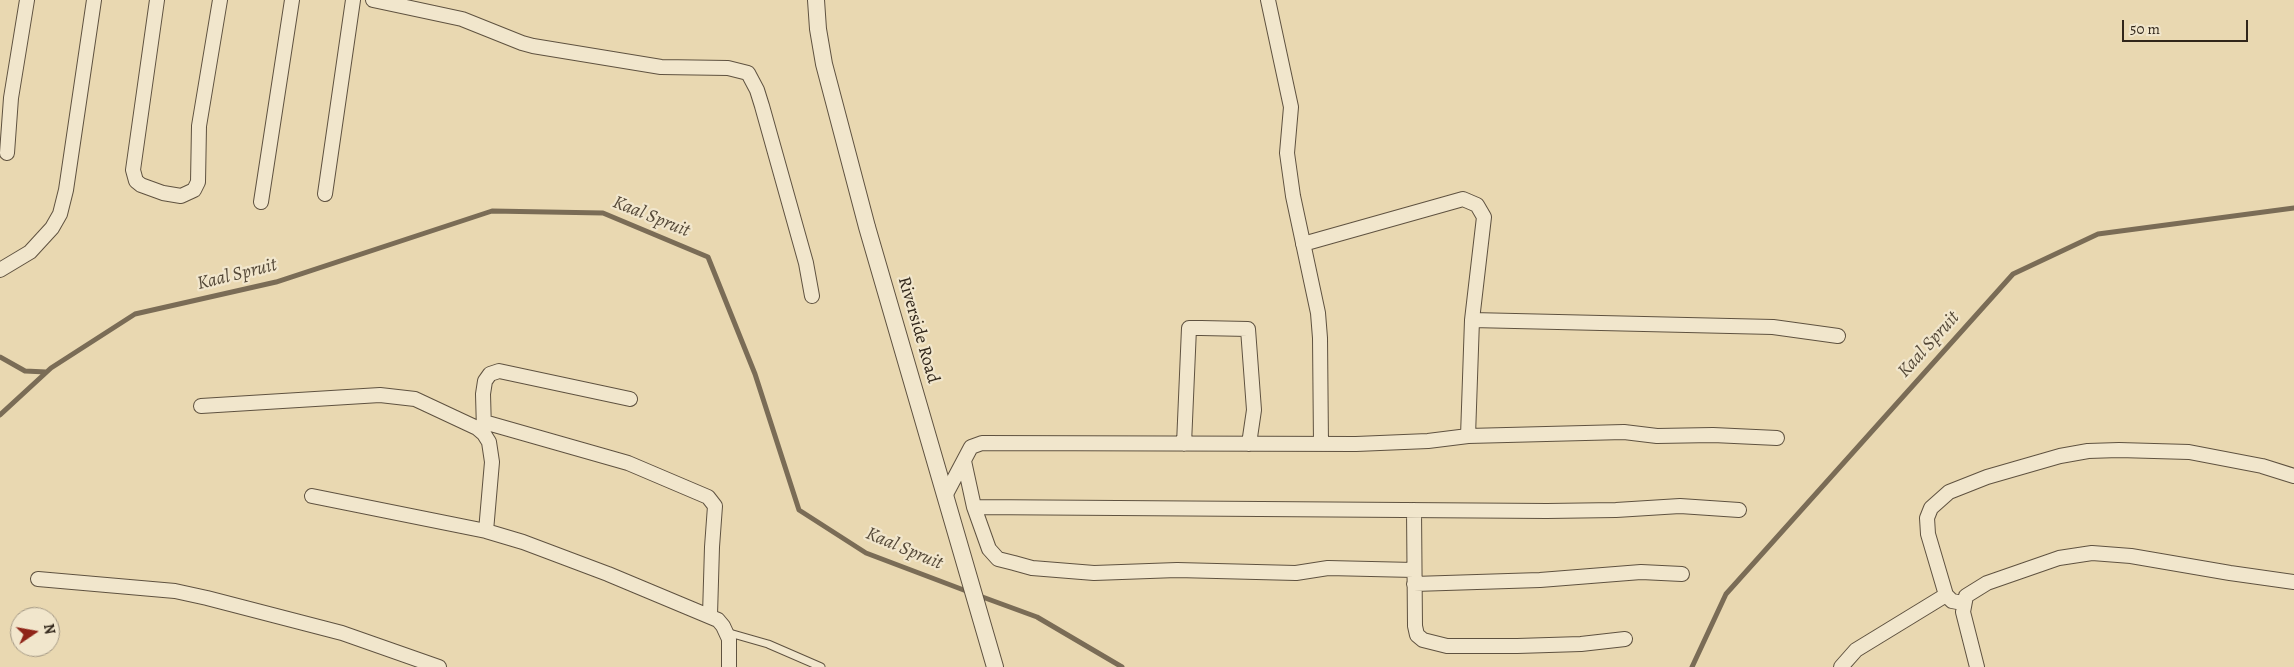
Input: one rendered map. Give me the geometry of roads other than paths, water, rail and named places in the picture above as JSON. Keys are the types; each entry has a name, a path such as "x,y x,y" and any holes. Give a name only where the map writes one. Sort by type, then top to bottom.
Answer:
{"street":[{"path":"7,153 12,90 27,0"},
{"path":"0,270 30,252 52,228 60,214 66,190 94,0"},
{"path":"157,0 133,170 136,181 141,185 172,196 181,196 194,190 198,182 199,126 220,0"},
{"path":"261,202 292,0"},
{"path":"325,194 353,0"},
{"path":"373,0 462,19 533,46 661,67 728,68 748,73 757,90 765,115 806,263 812,296"},
{"name":"Riverside Road","path":"816,0 821,46 829,84 867,227 995,667"},
{"path":"1268,0 1292,108 1287,153 1293,196 1318,313 1321,444"},
{"path":"1304,244 1463,199 1477,205 1484,217 1472,320 1468,436"},
{"path":"1472,320 1773,327 1838,336"},
{"path":"1184,444 1189,328 1195,328 1248,329 1254,410 1249,444"},
{"path":"486,532 492,462 489,442 484,428 483,394 485,381 490,374 499,371 630,399"},
{"path":"201,406 380,395 399,396 415,399 484,428 628,463 708,498 716,506 712,547 710,616"},
{"path":"945,496 970,447 982,443 1321,444 1428,441 1468,436 1624,432 1657,436 1705,434 1777,438"},
{"path":"1963,604 1952,601 1946,595 1928,534 1927,518 1931,508 1949,492 1987,477 2060,456 2088,451 2119,450 2189,452 2262,466 2294,476"},
{"path":"964,460 974,507 989,549 998,559 1032,568 1094,573 1177,570 1296,573 1328,568 1414,570"},
{"path":"312,496 486,532 562,555 718,620 726,632 730,649 729,667"},
{"path":"974,507 1616,510 1680,506 1739,510"},
{"path":"1414,510 1414,626 1417,635 1432,643 1447,646 1581,644 1625,639"},
{"path":"1976,667 1964,624 1963,604 1966,596 1987,583 2058,558 2092,553 2130,556 2230,574 2294,582"},
{"path":"1414,584 1540,580 1641,572 1682,574"},
{"path":"38,579 175,591 207,598 342,633 439,667"},
{"path":"1841,667 1856,650 1946,595"}],"lane":[{"path":"726,632 768,644 821,667"}],"waterway":[{"name":"Kaal Spruit","path":"1692,667 1726,594 2013,274 2098,234 2294,208"},
{"name":"Kaal Spruit","path":"0,415 51,368 135,314 276,282 492,211 603,213 708,257 755,374 799,510 866,553 969,592"},
{"path":"0,357 25,371 46,372"},
{"name":"Kaal Spruit","path":"977,595 1037,617 1122,667"}]}
